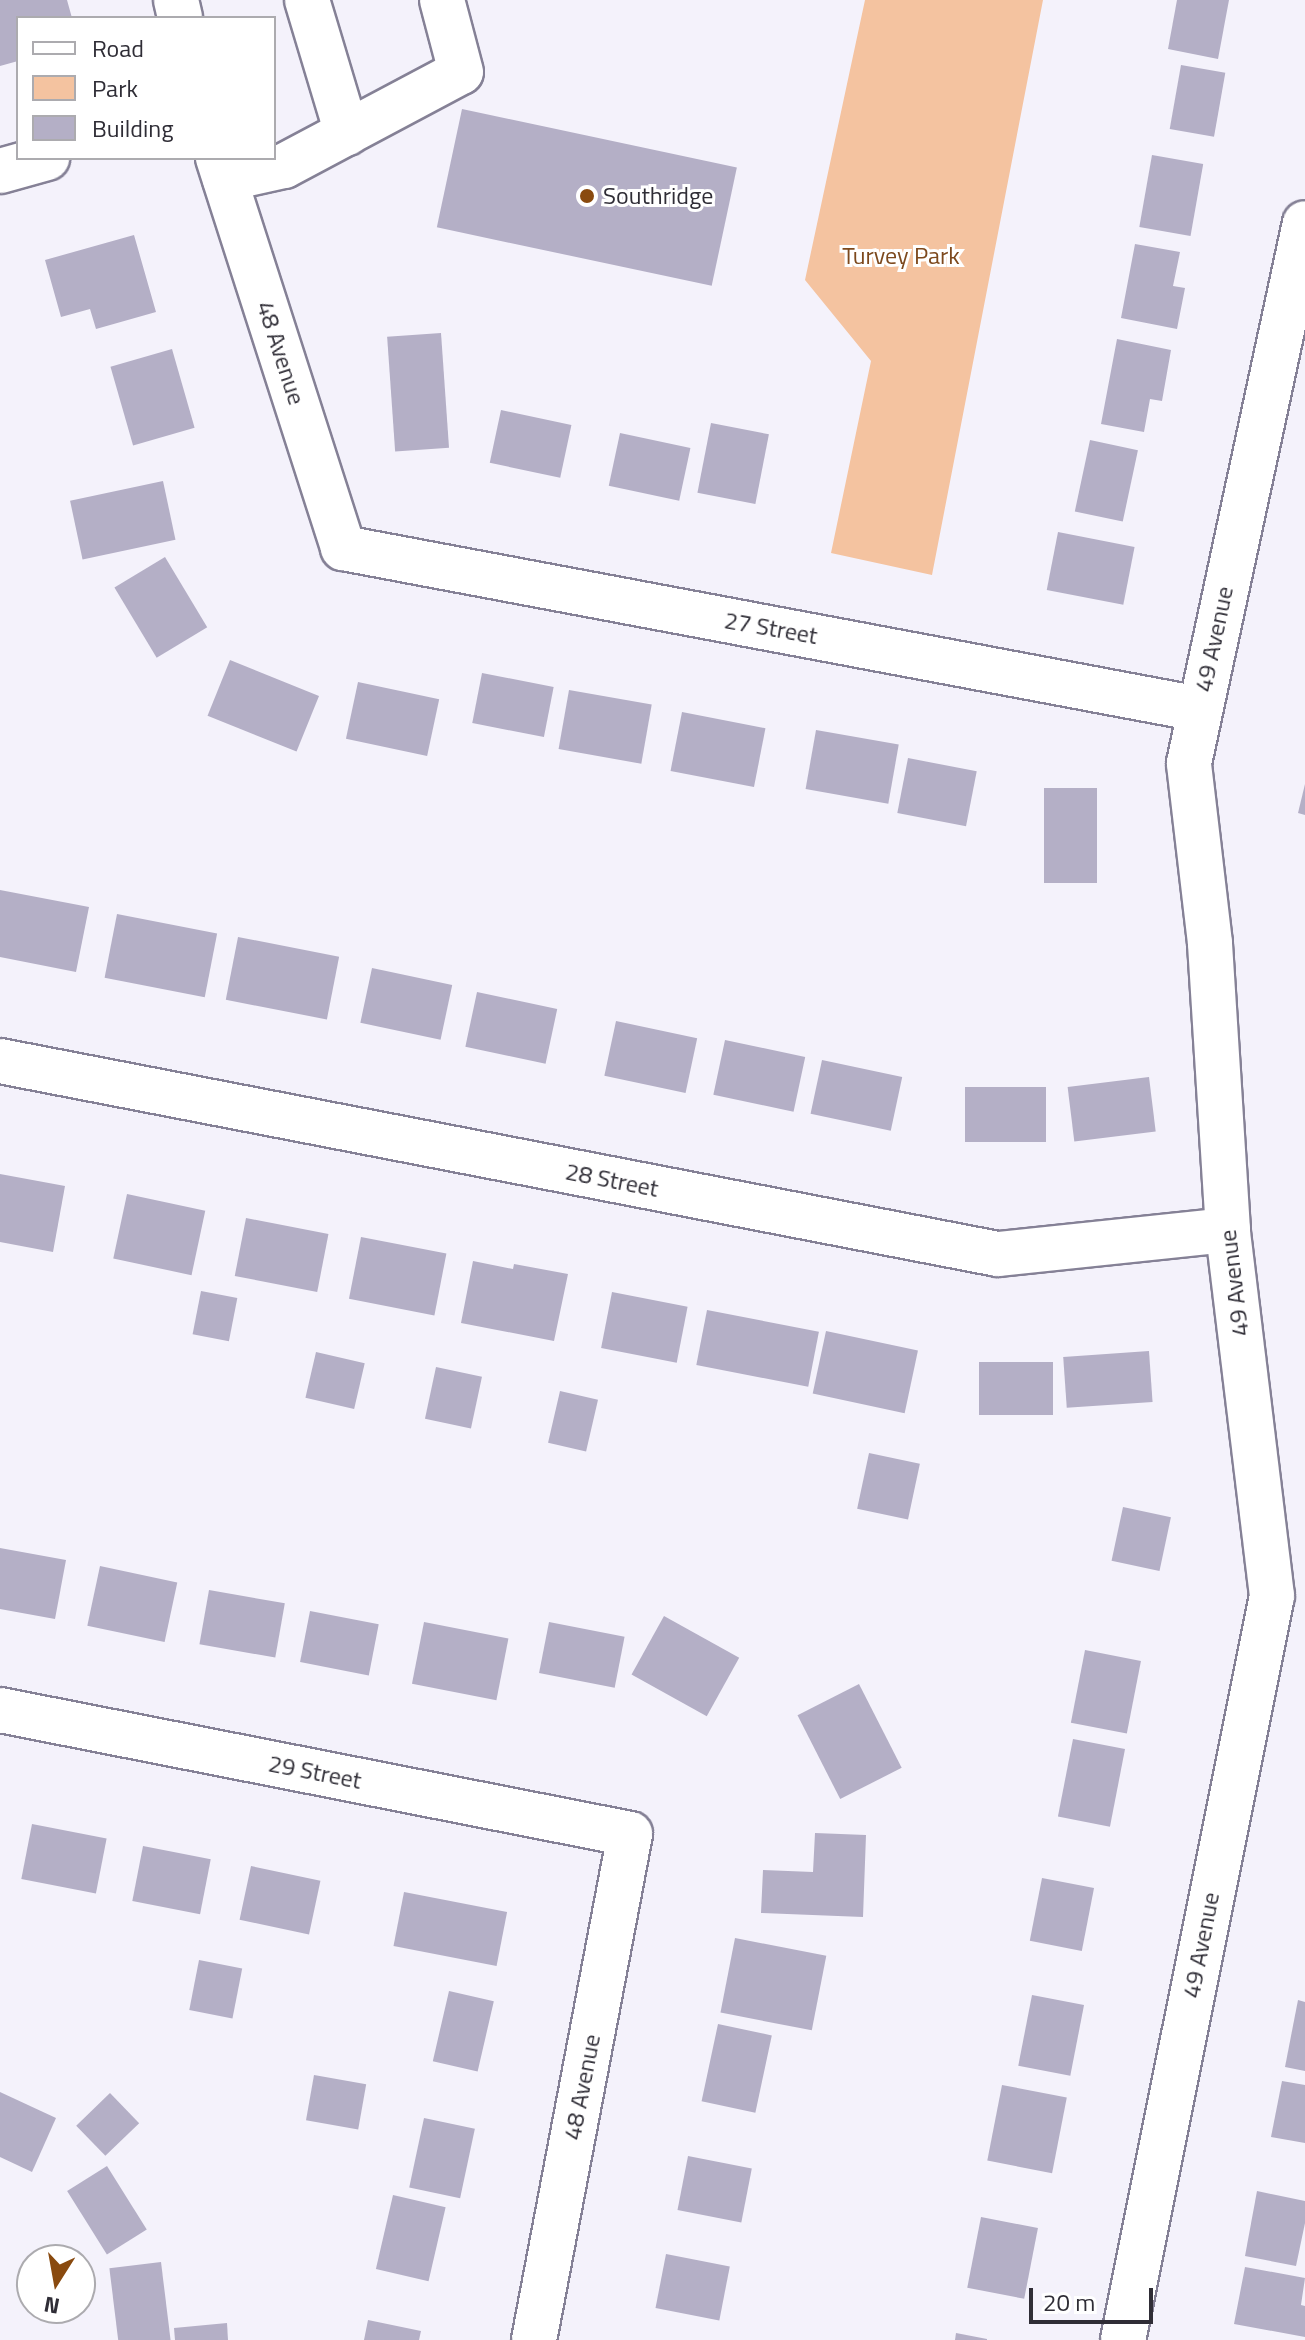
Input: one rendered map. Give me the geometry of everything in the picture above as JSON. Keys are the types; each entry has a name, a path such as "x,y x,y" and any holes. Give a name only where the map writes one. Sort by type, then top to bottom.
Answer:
{"street":[{"path":"307,0 347,133"},
{"path":"222,168 284,166 461,72 442,0"},
{"path":"0,171 40,160"},
{"name":"48 Avenue","path":"222,168 343,548"},
{"name":"49 Avenue","path":"1123,2340 1288,1599 1228,1230 1210,943 1189,763 1300,276 1305,223"},
{"name":"27 Street","path":"343,548 1199,709"},
{"name":"28 Street","path":"0,1061 998,1254 1228,1230"},
{"name":"29 Street","path":"0,1710 630,1834"},
{"name":"48 Avenue","path":"534,2340 630,1834"}],"green space":[{"name":"Turvey Park","path":"865,0 1043,0 932,575 831,553 871,361 805,280"}],"building":[{"path":"0,0 67,0 71,16 16,16 16,62 0,66"},
{"path":"1177,0 1229,0 1218,59 1168,49"},
{"path":"1181,65 1225,73 1214,137 1170,129"},
{"name":"Southridge","path":"462,109 737,167 712,286 437,227"},
{"path":"1152,155 1203,164 1191,236 1139,227"},
{"path":"134,235 156,312 96,329 90,309 61,317 45,260"},
{"path":"1135,244 1180,252 1173,286 1185,288 1177,329 1121,318"},
{"path":"441,333 449,448 395,451 387,337"},
{"path":"1117,339 1171,350 1162,401 1150,399 1144,432 1101,424"},
{"path":"172,349 195,428 133,445 110,367"},
{"path":"501,410 571,425 560,478 490,463"},
{"path":"711,423 769,434 755,504 697,493"},
{"path":"620,433 690,448 679,501 609,486"},
{"path":"1090,440 1138,450 1123,522 1075,511"},
{"path":"163,481 175,540 83,559 70,501"},
{"path":"1058,532 1135,547 1123,605 1047,590"},
{"path":"165,557 207,627 157,658 114,587"},
{"path":"230,660 319,696 297,752 208,716"},
{"path":"482,673 554,687 544,737 472,723"},
{"path":"358,682 439,699 427,756 346,739"},
{"path":"569,690 652,705 641,764 559,749"},
{"path":"682,712 765,728 754,787 671,771"},
{"path":"816,730 899,745 888,804 806,789"},
{"path":"908,758 977,771 966,826 897,813"},
{"path":"1305,784 1305,815 1298,813"},
{"path":"1044,788 1097,788 1097,883 1044,883"},
{"path":"0,890 89,907 76,972 0,957"},
{"path":"117,914 217,933 205,997 105,978"},
{"path":"238,937 339,957 327,1019 226,1000"},
{"path":"372,968 452,985 441,1040 360,1023"},
{"path":"477,992 557,1009 546,1064 465,1047"},
{"path":"616,1021 697,1038 686,1093 604,1076"},
{"path":"725,1040 805,1057 794,1112 713,1095"},
{"path":"822,1060 902,1077 891,1131 811,1114"},
{"path":"1149,1077 1156,1132 1074,1142 1068,1087"},
{"path":"965,1087 1046,1087 1046,1142 965,1142"},
{"path":"0,1174 65,1186 53,1252 0,1242"},
{"path":"127,1194 205,1211 192,1275 113,1259"},
{"path":"246,1218 328,1234 317,1292 235,1276"},
{"path":"361,1237 446,1254 434,1315 349,1299"},
{"path":"473,1261 513,1269 514,1264 568,1274 554,1341 461,1323"},
{"path":"201,1291 237,1298 229,1341 193,1334"},
{"path":"612,1292 688,1307 677,1363 601,1348"},
{"path":"707,1310 819,1332 808,1387 696,1365"},
{"path":"826,1331 918,1351 905,1413 813,1394"},
{"path":"1149,1351 1153,1402 1067,1408 1063,1357"},
{"path":"316,1352 365,1363 354,1409 305,1398"},
{"path":"979,1362 1053,1362 1053,1415 979,1415"},
{"path":"436,1367 482,1377 471,1429 425,1419"},
{"path":"560,1391 598,1400 586,1451 548,1443"},
{"path":"869,1453 920,1464 908,1520 857,1509"},
{"path":"1123,1507 1171,1517 1159,1571 1112,1561"},
{"path":"0,1548 66,1560 55,1619 0,1609"},
{"path":"100,1566 177,1582 165,1642 87,1626"},
{"path":"209,1590 285,1603 275,1658 199,1644"},
{"path":"310,1611 379,1624 369,1675 300,1662"},
{"path":"664,1616 739,1658 707,1716 632,1675"},
{"path":"424,1622 508,1638 496,1700 412,1684"},
{"path":"549,1622 625,1637 615,1688 539,1673"},
{"path":"1085,1650 1141,1661 1127,1734 1071,1723"},
{"path":"859,1684 902,1768 840,1799 798,1715"},
{"path":"1073,1739 1125,1749 1110,1827 1058,1817"},
{"path":"32,1824 107,1839 96,1893 21,1879"},
{"path":"815,1833 866,1835 863,1917 761,1913 763,1870 813,1872"},
{"path":"143,1846 211,1859 200,1914 132,1901"},
{"path":"251,1866 320,1881 309,1935 240,1920"},
{"path":"1042,1878 1094,1888 1082,1951 1030,1941"},
{"path":"404,1892 507,1912 497,1966 394,1946"},
{"path":"735,1938 826,1956 812,2030 720,2013"},
{"path":"199,1960 242,1968 232,2018 189,2010"},
{"path":"449,1991 494,2001 478,2072 433,2061"},
{"path":"1032,1995 1084,2005 1070,2076 1018,2066"},
{"path":"1298,2000 1305,2002 1305,2071 1285,2067"},
{"path":"718,2024 772,2035 755,2113 702,2101"},
{"path":"314,2075 366,2084 358,2130 306,2120"},
{"path":"1282,2081 1305,2085 1305,2143 1271,2137"},
{"path":"1002,2085 1067,2098 1052,2173 987,2161"},
{"path":"0,2092 56,2118 32,2172 0,2157"},
{"path":"110,2093 139,2123 105,2156 76,2126"},
{"path":"424,2118 475,2129 460,2198 409,2187"},
{"path":"688,2156 752,2168 741,2222 678,2210"},
{"path":"107,2166 147,2230 107,2255 67,2191"},
{"path":"1257,2191 1305,2201 1305,2223 1296,2266 1245,2256"},
{"path":"393,2195 446,2207 429,2281 376,2269"},
{"path":"981,2217 1038,2228 1024,2299 967,2288"},
{"path":"666,2254 730,2266 719,2320 656,2308"},
{"path":"161,2262 171,2340 118,2340 109,2268"},
{"path":"1245,2267 1305,2278 1301,2305 1305,2306 1305,2337 1234,2324"},
{"path":"368,2320 421,2331 419,2340 364,2340"},
{"path":"227,2323 228,2340 175,2340 174,2328"},
{"path":"956,2333 987,2339 987,2340 955,2340"}],"place":[{"name":"Southridge","path":"587,196"}]}
